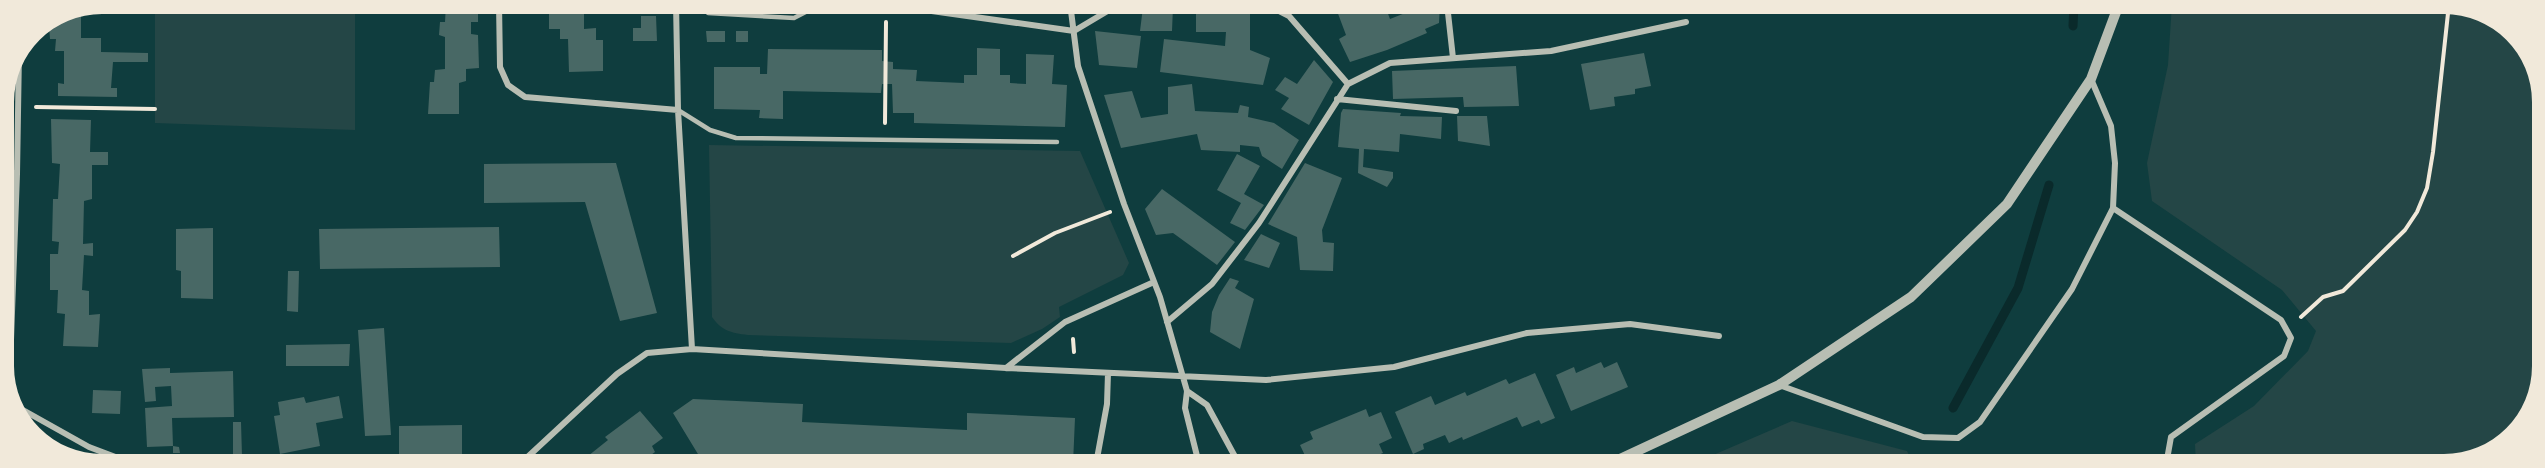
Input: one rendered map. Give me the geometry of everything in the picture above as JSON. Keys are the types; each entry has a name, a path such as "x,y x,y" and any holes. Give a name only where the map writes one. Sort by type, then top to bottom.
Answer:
{"street":[{"path":"499,14 500,68 508,85 525,96 678,110"},
{"path":"676,14 678,110 692,349"},
{"path":"949,14 1074,32 1103,14"},
{"path":"1072,14 1078,66 1124,204 1154,282 1187,391 1185,408 1196,454"},
{"path":"1284,14 1348,84"},
{"path":"1449,14 1453,58"},
{"path":"1631,454 1779,385 1911,297 2007,204 2091,79 2115,14"},
{"path":"1167,322 1212,284 1259,223 1348,84 1390,63 1551,51 1686,22"},
{"path":"14,257 18,74"},
{"path":"1779,385 1923,437 1958,438 1980,422 2072,289 2113,208 2115,164 2111,126 2091,79"},
{"path":"1337,99 1456,111"},
{"path":"2113,208 2281,320 2291,338 2284,356 2170,437 2168,454"},
{"path":"1006,368 1065,322 1154,282"},
{"path":"531,454 617,374 647,353 692,349 1006,368 1266,380 1394,368 1527,333 1630,324 1719,336"},
{"path":"1098,454 1107,404 1108,373"},
{"path":"1187,391 1207,405 1234,454"},
{"path":"26,412 89,447 108,454"}],"lane":[{"path":"725,14 794,18 802,14"},
{"path":"678,110 710,130 736,138 1057,142"}],"path":[{"path":"885,140 886,14"},
{"path":"2287,331 2323,297 2343,291 2405,230 2417,212 2427,188 2433,152 2448,14"},
{"path":"18,107 155,109"},
{"path":"1013,256 1055,233 1124,204"},
{"path":"1073,339 1074,352"}],"shaded area":[{"path":"155,14 355,14 355,130 155,123"},
{"path":"2171,14 2455,14 2487,25 2513,48 2525,68 2532,102 2532,366 2531,378 2522,405 2513,420 2501,433 2477,448 2461,453 2195,454 2195,444 2254,406 2308,351 2316,331 2282,290 2152,201 2147,163 2168,65"},
{"path":"709,145 1080,151 1129,263 1123,275 1059,307 1060,317 1042,329 1011,343 748,335 732,332 719,325 712,317"},
{"path":"1792,421 1907,451 1908,454 1716,454"}],"building":[{"path":"445,14 478,14 478,22 471,22 471,34 478,35 479,68 466,69 466,81 459,83 459,114 428,114 430,82 434,82 435,70 445,69 445,37 439,35 440,22 445,22"},
{"path":"549,14 584,14 584,29 596,28 596,40 603,40 603,71 569,72 568,39 560,39 560,29 549,29"},
{"path":"1142,14 1173,14 1172,31 1140,31"},
{"path":"1196,14 1250,14 1250,50 1270,58 1263,85 1160,72 1164,39 1225,46 1226,32 1196,32"},
{"path":"1338,14 1388,14 1390,19 1403,14 1439,14 1439,23 1425,29 1427,33 1387,50 1350,62 1339,39 1346,35"},
{"path":"81,16 81,38 101,38 101,52 148,53 148,62 113,62 111,88 117,88 117,97 58,96 58,83 64,84 64,51 55,51 56,39 50,39 49,31 53,28"},
{"path":"641,16 656,16 657,41 633,41 633,28 641,28"},
{"path":"706,31 725,31 725,42 707,42"},
{"path":"736,31 748,31 748,42 736,42"},
{"path":"1095,31 1141,36 1137,68 1099,65"},
{"path":"977,48 1000,49 1000,75 1010,75 1010,83 1026,84 1026,54 1054,55 1052,84 1067,85 1065,127 914,123 914,113 893,113 892,84 882,84 881,93 783,91 783,119 759,118 760,110 714,109 714,67 760,67 760,74 767,74 768,49 882,50 882,61 893,62 893,69 917,70 916,81 964,83 964,75 977,75"},
{"path":"1644,53 1651,86 1635,89 1635,94 1614,97 1615,106 1590,110 1581,64"},
{"path":"1314,60 1333,82 1309,125 1281,109 1289,98 1275,90 1285,77 1297,84"},
{"path":"1516,66 1519,106 1464,107 1463,97 1393,99 1392,71"},
{"path":"1192,84 1195,111 1238,113 1240,105 1249,107 1248,117 1274,123 1299,140 1282,169 1262,156 1259,147 1240,145 1240,152 1201,150 1197,134 1121,148 1104,95 1132,91 1141,118 1168,114 1168,87"},
{"path":"1343,109 1401,113 1400,116 1442,117 1441,139 1400,134 1399,152 1364,149 1363,167 1393,172 1393,178 1387,187 1358,173 1359,149 1338,147"},
{"path":"1457,116 1487,116 1490,146 1458,141"},
{"path":"51,119 91,120 90,152 108,152 108,165 92,165 92,199 84,201 83,244 93,243 93,256 84,255 82,290 89,291 89,315 100,314 98,347 63,346 65,314 57,313 58,290 50,290 50,254 58,254 59,242 52,241 53,199 58,199 60,164 52,163"},
{"path":"1237,154 1260,166 1244,194 1264,205 1245,230 1230,223 1241,203 1217,190"},
{"path":"616,163 657,313 620,321 585,202 484,203 484,164"},
{"path":"1305,163 1342,178 1322,230 1323,242 1334,243 1333,271 1300,270 1297,237 1268,224"},
{"path":"1162,189 1235,242 1217,265 1173,233 1156,235 1145,209"},
{"path":"499,227 500,267 320,269 319,229"},
{"path":"213,228 213,299 181,298 181,271 176,270 176,229"},
{"path":"1261,234 1280,243 1269,268 1244,260"},
{"path":"288,271 299,271 298,312 287,311"},
{"path":"1230,278 1239,281 1235,288 1254,299 1240,349 1210,332 1212,312"},
{"path":"384,328 391,435 365,436 358,330"},
{"path":"350,344 349,366 286,366 286,345"},
{"path":"1601,362 1604,368 1617,362 1628,387 1571,411 1556,375 1574,367 1576,373"},
{"path":"170,368 170,373 233,371 234,417 172,418 173,446 147,447 145,408 172,406 171,386 155,387 156,401 145,402 142,369"},
{"path":"1535,373 1555,418 1541,424 1539,420 1522,427 1517,417 1463,440 1462,437 1449,443 1445,435 1423,444 1424,449 1413,454 1395,412 1431,396 1435,405 1465,392 1467,396 1506,379 1509,384"},
{"path":"93,390 121,391 120,414 92,413"},
{"path":"339,396 343,418 316,423 320,446 280,454 274,416 280,415 278,402 304,397 306,403"},
{"path":"693,399 803,404 802,422 967,430 967,413 1075,418 1073,454 698,454 673,413"},
{"path":"1366,409 1369,417 1381,412 1392,438 1379,444 1383,453 1381,454 1304,454 1300,445 1313,439 1310,432"},
{"path":"640,411 663,438 652,446 655,452 652,454 590,454 608,440 605,437"},
{"path":"233,422 241,422 242,454 233,454"},
{"path":"462,425 462,454 399,454 399,426"},
{"path":"173,446 179,447 180,453 173,453"}],"waterway":[{"path":"2073,26 2074,14"},
{"path":"1953,408 2018,288 2049,185"}]}
